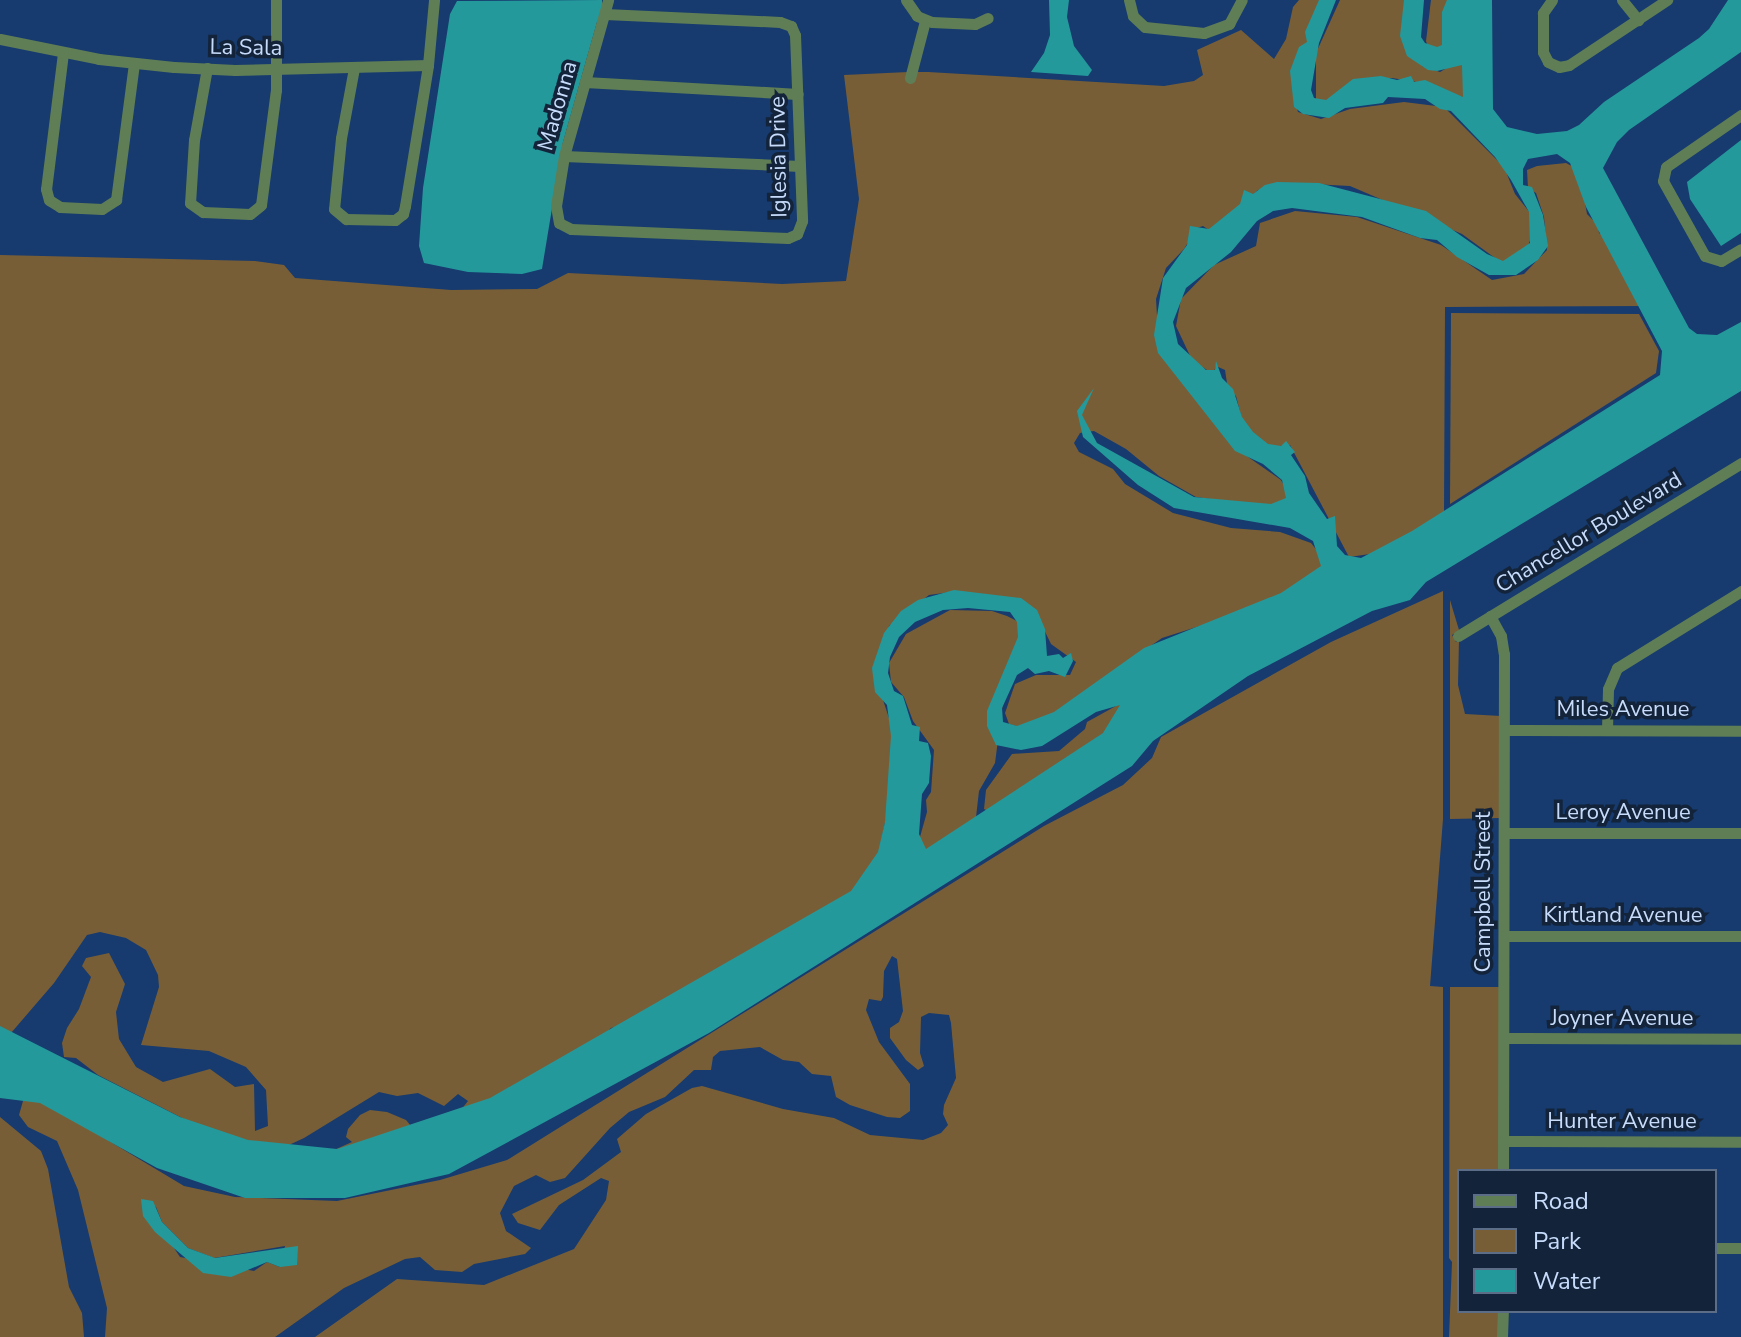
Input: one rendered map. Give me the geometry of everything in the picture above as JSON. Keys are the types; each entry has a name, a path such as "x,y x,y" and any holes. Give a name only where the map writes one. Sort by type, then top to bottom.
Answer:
{"street":[{"path":"207,68 194,140 190,203 203,212 247,215 261,205 277,69 276,0"},
{"path":"354,68 341,138 334,209 346,219 390,221 400,217 405,209 428,65 434,0"},
{"name":"Madonna","path":"559,223 556,206 564,156 608,0"},
{"path":"906,0 913,13 925,21 970,25 988,18"},
{"path":"1129,0 1133,16 1145,27 1204,33 1229,24 1242,0"},
{"path":"1552,0 1543,13 1543,48 1546,60 1554,66 1569,65 1667,0"},
{"path":"1622,0 1638,20"},
{"name":"Iglesia Drive","path":"559,223 571,229 790,238 798,233 802,223 795,35 788,24 605,14"},
{"path":"910,78 925,21"},
{"name":"La Sala","path":"0,39 134,64 277,69 428,65"},
{"path":"63,53 46,189 50,202 60,207 102,209 116,200 134,64"},
{"path":"585,82 798,94"},
{"path":"1741,115 1666,167 1663,181 1702,253 1714,261 1724,260 1741,249"},
{"path":"564,156 800,166"},
{"name":"Chancellor Boulevard","path":"1458,636 1741,463"},
{"path":"1607,730 1608,689 1617,668 1741,591"},
{"name":"Campbell Street","path":"1490,616 1503,645 1505,730 1503,1169"},
{"name":"Miles Avenue","path":"1505,730 1741,731"},
{"name":"Leroy Avenue","path":"1504,833 1741,833"},
{"name":"Kirtland Avenue","path":"1504,936 1741,936"},
{"name":"Joyner Avenue","path":"1504,1038 1741,1039"},
{"name":"Hunter Avenue","path":"1503,1141 1741,1142"},
{"path":"1717,1248 1741,1248"},
{"path":"1502,1337 1503,1313"}],"green space":[{"path":"1299,0 1321,0 1295,102 1298,112 1321,119 1350,109 1404,102 1444,107 1504,167 1515,194 1531,214 1533,232 1527,249 1502,263 1462,234 1350,186 1293,183 1258,190 1212,232 1203,226 1197,228 1184,249 1166,268 1156,299 1158,333 1164,354 1180,380 1231,445 1281,480 1292,500 1283,509 1196,497 1159,476 1126,449 1094,431 1080,433 1074,443 1079,452 1113,469 1125,484 1173,513 1231,528 1280,532 1311,543 1323,558 1325,571 1250,610 1162,638 1038,724 1020,727 1009,724 1005,713 1015,684 1036,675 1070,675 1076,662 1051,644 1036,613 958,591 929,595 889,626 883,700 894,733 896,771 879,851 859,887 638,1022 611,1028 576,1060 519,1088 460,1111 468,1101 458,1094 444,1106 418,1093 397,1096 379,1092 304,1138 278,1150 192,1123 98,1075 76,1058 64,1057 62,1043 67,1028 79,1009 91,977 82,966 86,958 109,953 125,984 116,1012 119,1039 136,1067 163,1082 210,1069 235,1087 254,1084 255,1131 268,1126 266,1090 246,1067 209,1051 141,1045 159,987 158,975 146,950 126,938 100,932 87,935 54,983 11,1033 0,1037 0,255 255,261 284,265 295,278 451,290 537,289 568,273 782,284 846,281 859,199 844,75 908,72 906,80 913,83 916,72 928,72 1164,86 1194,81 1203,75 1197,50 1241,30 1274,59 1286,39 1293,7"},
{"path":"1340,0 1411,0 1422,66 1440,72 1462,59 1468,99 1423,83 1392,78 1358,81 1335,99 1316,101 1316,53"},
{"path":"1431,0 1454,0 1450,35 1439,50 1428,47 1426,41"},
{"path":"1566,163 1579,170 1587,214 1598,225 1599,233 1610,241 1647,306 1445,307 1444,516 1384,552 1349,557 1290,445 1270,447 1245,431 1236,396 1228,390 1225,370 1216,366 1213,374 1192,360 1176,326 1181,299 1214,265 1256,246 1260,223 1295,211 1357,217 1441,245 1492,280 1524,274 1547,250 1544,217 1536,193 1528,188 1527,170"},
{"path":"1451,313 1639,314 1659,351 1656,373 1450,504"},
{"path":"1443,591 1443,819 1430,986 1443,987 1443,1337 315,1337 397,1279 484,1285 574,1249 606,1200 609,1181 601,1178 559,1205 540,1230 518,1223 512,1214 583,1180 621,1152 617,1139 646,1114 692,1088 702,1086 783,1109 834,1118 870,1135 923,1140 941,1133 948,1125 943,1114 944,1105 956,1078 949,1015 929,1013 921,1017 920,1053 924,1066 918,1070 906,1060 890,1038 890,1028 899,1022 903,1011 897,959 892,956 884,971 883,997 881,1001 869,999 866,1010 879,1042 910,1084 910,1111 900,1118 850,1105 836,1097 831,1076 812,1074 799,1062 783,1060 760,1047 720,1051 713,1057 711,1070 694,1070 665,1097 629,1112 610,1128 565,1178 550,1182 536,1175 514,1186 500,1213 506,1231 531,1248 525,1254 474,1264 462,1272 435,1270 420,1257 405,1259 344,1288 275,1337 105,1337 107,1308 78,1190 57,1141 28,1127 19,1115 23,1101 39,1099 184,1186 235,1197 337,1201 440,1180 507,1160 1044,826 1123,785 1152,758 1161,737 1331,642","holes":["141,1199 156,1207 162,1222 188,1248 214,1258 285,1246 280,1267 267,1262 254,1271 180,1257"]},
{"path":"1450,600 1459,630 1452,635 1456,642 1459,640 1458,685 1465,714 1501,716 1500,818 1450,819"},
{"path":"950,610 992,611 1007,616 1017,621 1024,639 1007,671 995,763 979,791 975,826 969,830 955,831 927,851 918,844 927,812 926,800 931,792 934,750 913,721 904,697 891,682 889,663 906,634"},
{"path":"1134,696 1114,726 988,811 984,809 986,790 1012,754 1059,751 1085,729 1087,722"},
{"path":"1450,987 1500,987 1499,1169 1457,1169 1457,1313 1499,1313 1499,1337 1449,1337 1452,1262 1449,1258"},
{"path":"370,1110 387,1112 406,1120 420,1137 334,1150 352,1142 346,1137 348,1129 360,1115"},
{"path":"0,1117 41,1151 48,1169 69,1287 82,1313 84,1337 0,1337"}],"water":[{"path":"602,0 603,13 597,22 563,142 542,269 522,274 468,272 424,263 419,246 423,188 450,14 457,1"},
{"path":"1049,0 1069,0 1067,17 1074,46 1092,70 1088,76 1031,72 1044,53 1050,35"},
{"path":"1319,0 1336,0 1319,43 1311,90 1314,98 1326,100 1353,79 1381,76 1397,80 1411,76 1414,82 1425,80 1463,97 1462,65 1428,70 1407,56 1400,36 1404,0 1424,0 1421,37 1425,43 1437,47 1442,45 1442,12 1447,0 1492,0 1493,109 1507,127 1537,134 1567,131 1579,125 1604,102 1699,38 1709,29 1728,0 1741,0 1741,52 1629,130 1617,142 1603,168 1689,328 1697,334 1717,335 1741,322 1741,391 1426,582 1410,600 1372,611 1248,676 1153,741 1132,766 709,1033 449,1174 345,1198 245,1198 157,1168 40,1103 0,1098 0,1026 180,1117 248,1140 337,1149 490,1098 851,891 878,852 885,822 891,736 887,705 875,692 872,668 884,633 901,611 918,600 954,590 1021,598 1037,610 1045,629 1047,656 1059,654 1063,658 1071,653 1073,661 1065,677 1049,671 1035,674 1028,668 1017,675 1002,708 1003,722 1017,726 1054,712 1144,648 1281,593 1321,566 1313,541 1290,528 1174,508 1138,485 1083,437 1077,411 1094,388 1082,415 1097,443 1194,497 1271,504 1286,498 1282,480 1263,464 1235,451 1158,353 1154,335 1163,278 1187,245 1190,226 1209,229 1240,204 1244,190 1253,194 1265,185 1277,182 1319,183 1426,211 1487,254 1503,261 1530,243 1529,212 1511,180 1495,157 1451,111 1440,109 1425,99 1388,97 1383,103 1345,108 1329,118 1303,114 1294,107 1290,71 1299,47 1307,42 1305,32","holes":["1557,154 1570,163 1586,207 1662,351 1660,375 1412,531 1361,558 1345,555 1337,546 1335,516 1327,519 1309,493 1305,476 1291,455 1295,452 1286,441 1281,446 1268,444 1253,432 1242,417 1233,389 1222,378 1216,361 1215,370 1206,370 1178,344 1173,322 1186,288 1231,252 1257,221 1273,211 1292,208 1362,217 1420,238 1437,240 1457,257 1489,275 1516,275 1538,260 1548,246 1543,215 1532,187 1523,185 1523,169 1528,159","968,608 1010,612 1017,622 1018,637 987,711 987,726 996,745 1021,750 1042,746 1096,712 1120,705 1103,733 926,849 919,834 922,794 929,783 931,756 928,743 919,741 920,727 912,725 903,696 894,691 888,673 890,657 899,637 915,622 943,610"]},
{"path":"1741,140 1741,233 1721,246 1690,199 1687,182"},
{"path":"141,1199 153,1201 162,1222 188,1248 215,1258 298,1246 297,1265 280,1267 267,1262 231,1277 203,1273 155,1232 143,1216"}]}
